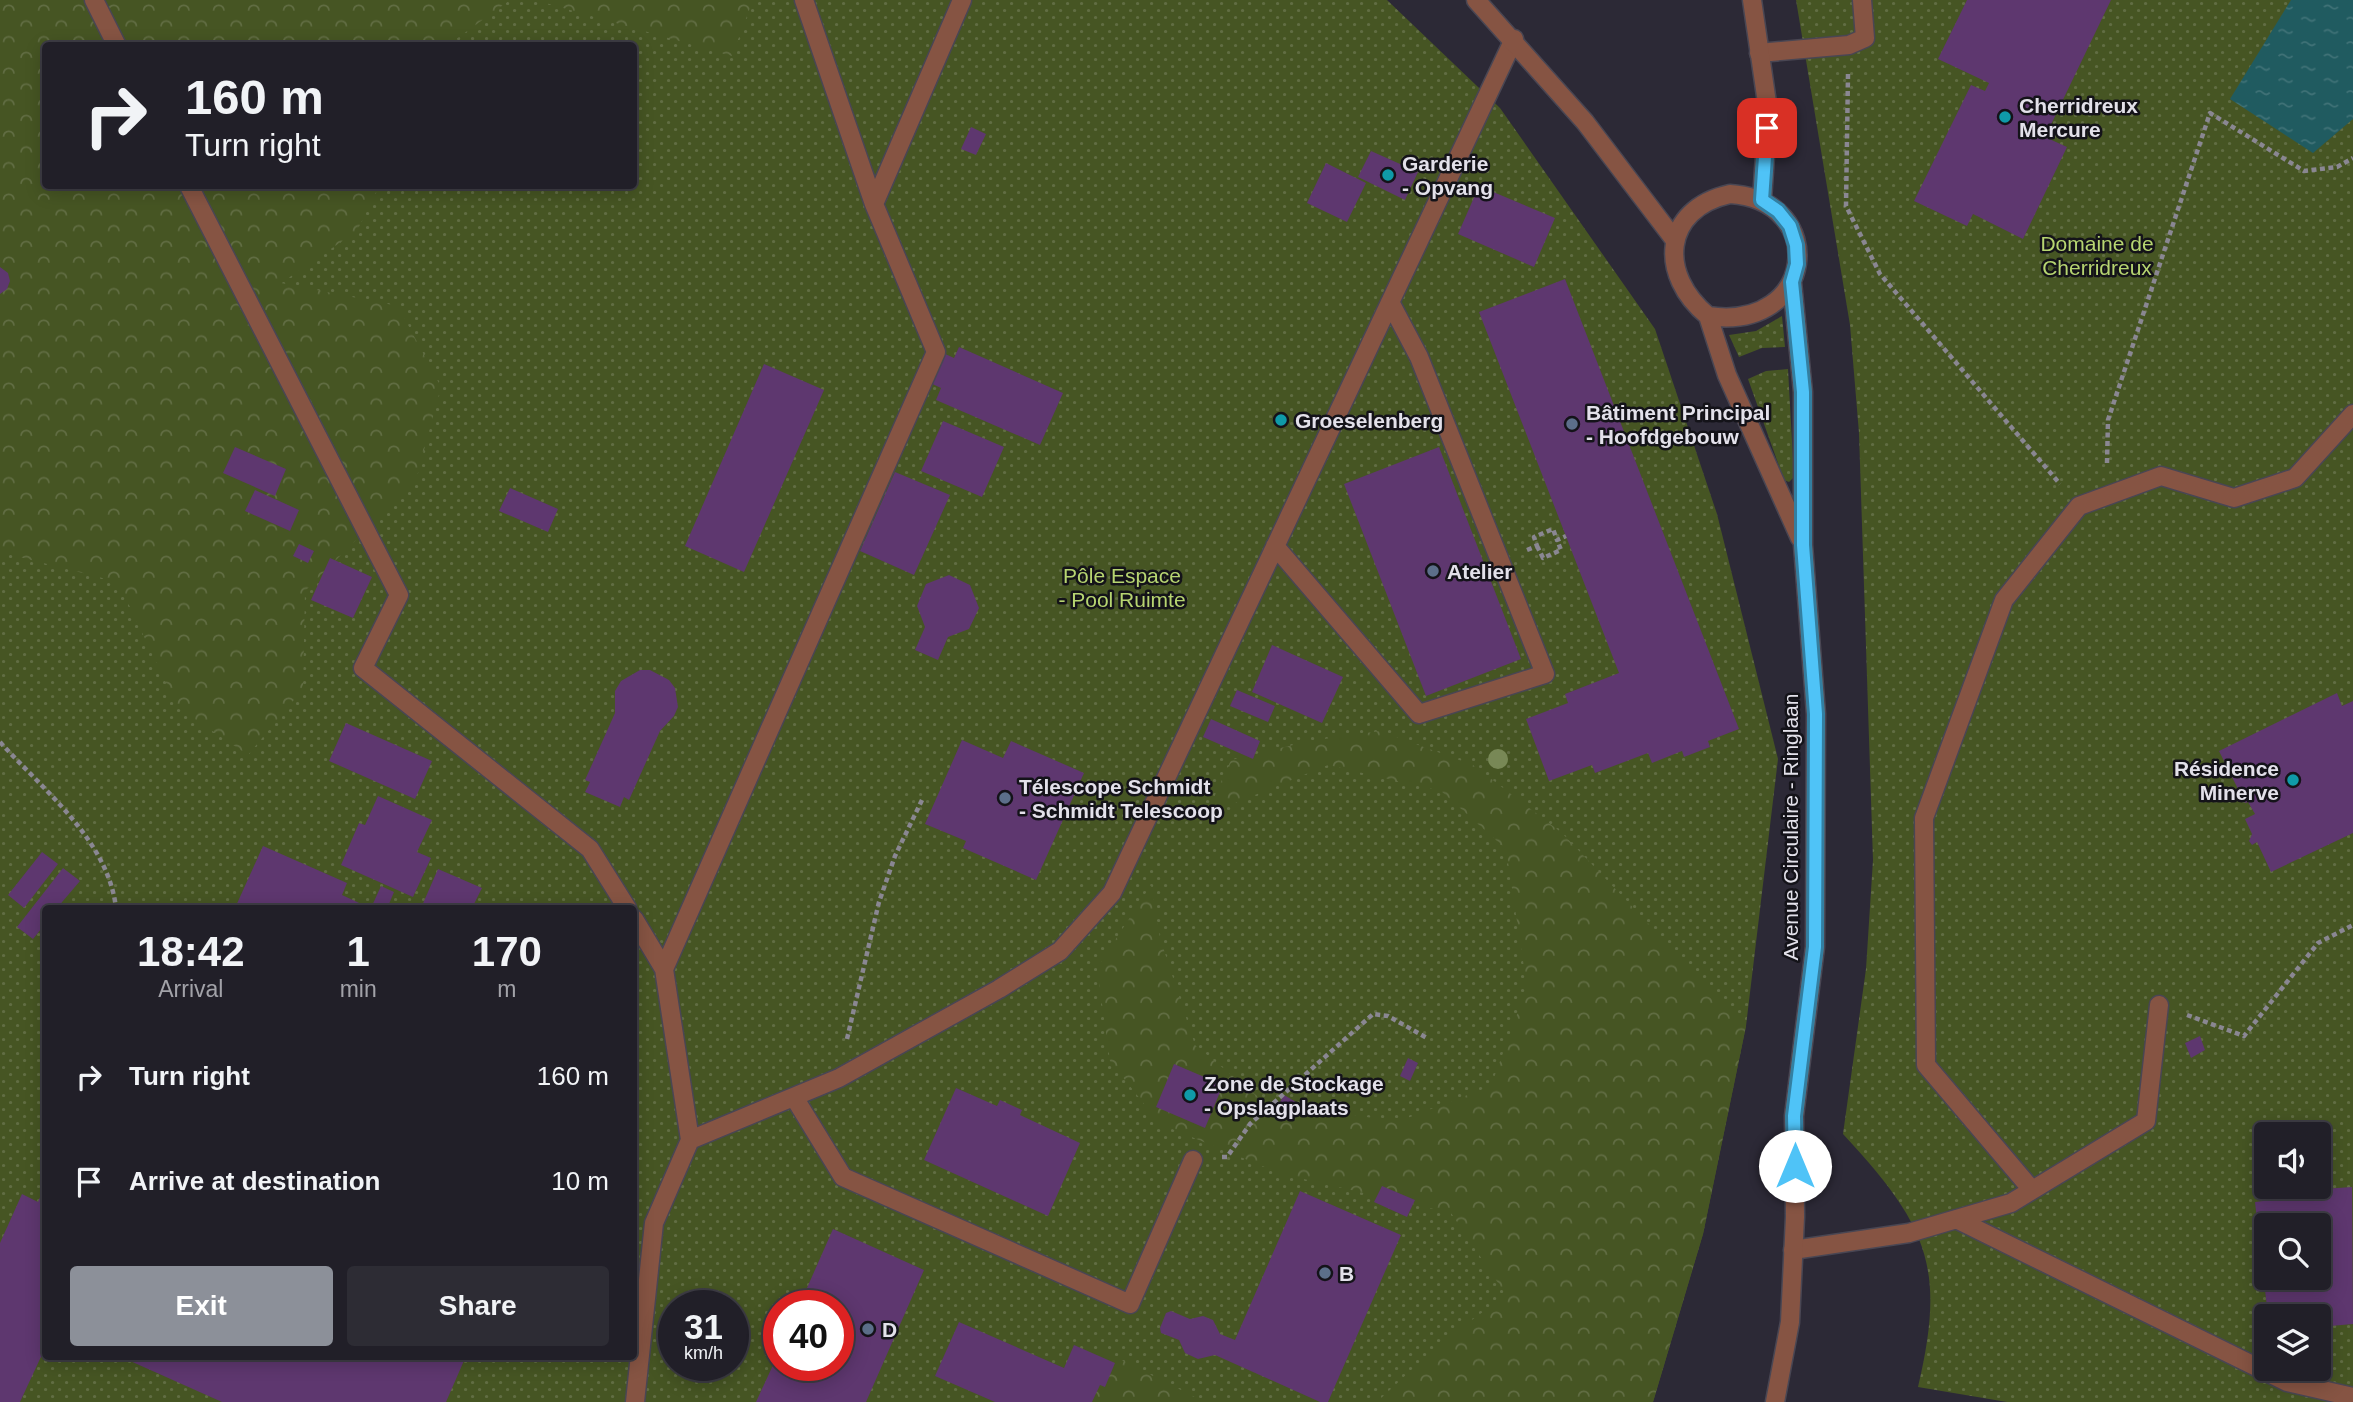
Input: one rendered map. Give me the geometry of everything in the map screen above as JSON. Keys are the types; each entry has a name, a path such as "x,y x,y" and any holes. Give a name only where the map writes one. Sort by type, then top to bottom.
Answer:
{"street":[{"path":"94,0 115,42"},
{"path":"664,969 936,352 874,204 804,0"},
{"path":"874,204 962,0"},
{"path":"1476,0 1514,39 1585,122 1674,239 1691,213 1714,198 1730,194 1762,200 1768,110 1752,0"},
{"path":"1759,53 1849,45 1865,38 1863,0"},
{"path":"690,1140 839,1078 999,989 1060,951 1111,893 1514,39"},
{"path":"191,189 399,595 363,667 590,849 625,905"},
{"name":"Avenue Circulaire - Ringlaan","path":"1762,200 1778,211 1790,226 1796,245 1797,264 1792,282 1803,392 1803,545 1816,714 1815,947 1794,1116 1790,1322 1775,1402"},
{"name":"Avenue Circulaire - Ringlaan","path":"1674,239 1674,268 1683,289 1708,316 1727,375 1803,545"},
{"path":"1708,316 1747,317 1761,313 1773,305 1792,282"},
{"path":"1275,546 1419,714 1545,674 1419,357 1390,302"},
{"path":"2032,1190 1926,1065 1924,818 2004,600 2079,506 2161,476 2234,498 2295,478 2353,414"},
{"path":"635,1402 654,1223 690,1140 664,969 637,924"},
{"path":"1793,1250 1909,1233 2011,1203 2146,1121 2159,1005"},
{"path":"794,1097 843,1177 1130,1304 1193,1160"},
{"path":"1956,1219 2287,1382 2353,1397"}],"path":[{"path":"1849,45 1846,206 1880,274 2079,506"},
{"path":"2105,497 2108,420 2210,113 2304,171 2337,167 2353,158"},
{"path":"1534,537 1553,529 1561,551 1543,558 1537,546"},
{"path":"1557,540 1566,536"},
{"path":"0,742 93,843 113,887 116,905"},
{"path":"839,1078 879,902 895,856 923,798"},
{"path":"2159,1005 2244,1036 2318,943 2353,925"},
{"path":"1193,1160 1227,1157 1250,1124 1373,1014 1388,1016 1427,1038"}],"green space":[{"name":"Pôle Espace - Pool Ruimte","path":"0,0 1387,0 1500,108 1655,329 1717,514 1778,759 1746,1026 1703,1234 1653,1402 0,1402"},
{"path":"0,0 510,0 452,42 42,42 42,189 378,189 357,231 281,283 398,306 441,387 416,480 305,591 303,689 248,755 178,708 118,582 0,552"},
{"path":"535,0 753,0 732,56"},
{"name":"Domaine de Cherridreux","path":"1796,0 2353,0 2353,1402 2007,1402 1918,1387 1927,1345 1930,1309 1929,1277 1923,1248 1911,1221 1894,1194 1843,1134 1866,969 1873,860 1859,433 1850,325"},
{"path":"1782,316 1785,347 1762,348 1739,357 1729,335 1756,331"},
{"path":"1788,369 1794,477 1789,482 1784,480 1748,379 1766,371"},
{"path":"1380,731 1473,765 1562,833 1746,1026 1703,1234 1653,1402 1377,1402 1439,1344 1506,1295 1451,1213 1282,1174 1160,1124 1110,1061 1097,968 1151,885 1160,938 1195,1045 1262,1100 1397,1122 1491,1086 1527,987 1506,849 1441,791 1328,765 1206,815 1231,760 1310,741"},
{"path":"1101,1350 1205,1402 1079,1402"}],"water":[{"path":"2291,0 2353,0 2353,119 2313,153 2230,99"}],"building":[{"name":"Cherridreux Mercure","path":"1967,0 2111,0 2045,137 2067,147 2023,239 1973,214 1967,226 1914,201 1971,85 1985,91 1989,83 1938,59"},
{"path":"971,127 986,134 976,155 961,149"},
{"name":"Garderie - Opvang","path":"1371,151 1418,172 1405,200 1358,177"},
{"path":"1326,163 1366,183 1347,222 1307,203"},
{"path":"1479,186 1555,218 1534,267 1458,234"},
{"path":"0,267 8,273 10,281 7,289 0,294"},
{"name":"Bâtiment Principal - Hoofdgebouw","path":"1565,279 1739,729 1708,741 1710,747 1684,757 1682,751 1652,763 1648,753 1595,773 1592,765 1549,781 1526,719 1568,703 1565,694 1619,673 1479,312"},
{"path":"959,347 1063,393 1040,445 936,400 941,388 928,382 941,352 954,358"},
{"path":"764,364 824,390 744,572 685,546"},
{"path":"943,421 1004,447 982,497 921,471"},
{"path":"235,447 286,469 275,496 223,473"},
{"name":"Atelier","path":"1439,447 1521,659 1426,696 1344,484"},
{"path":"895,472 950,495 914,575 860,551"},
{"path":"510,488 558,509 548,532 499,511"},
{"path":"255,490 299,510 290,531 245,511"},
{"path":"299,544 314,551 308,563 293,556"},
{"path":"330,558 372,577 353,618 311,600"},
{"path":"949,575 970,585 979,608 969,629 948,637 938,660 915,650 925,627 917,606 926,584"},
{"path":"1272,645 1343,677 1322,723 1252,692"},
{"path":"640,670 650,670 669,680 675,688 678,707 674,716 660,731 629,800 624,797 620,807 585,792 590,782 585,780 615,713 615,691 621,681"},
{"path":"1237,690 1275,706 1268,722 1230,706"},
{"name":"Résidence Minerve","path":"2337,693 2342,706 2353,701 2353,833 2271,872 2257,842 2252,845 2249,841 2252,834 2245,819 2255,814 2248,802 2245,803 2219,751"},
{"path":"1211,719 1260,741 1253,759 1203,737"},
{"path":"346,723 432,761 415,799 329,761"},
{"name":"Télescope Schmidt - Schmidt Telescoop","path":"962,740 1003,758 1011,741 1084,773 1036,880 963,848 966,841 925,824"},
{"path":"378,796 432,820 417,852 431,858 413,897 341,865 359,823 365,825"},
{"path":"263,846 347,883 342,895 364,905 236,905"},
{"path":"42,852 58,864 24,908 8,895"},
{"path":"63,868 80,881 60,905 42,905 42,928 33,939 17,927"},
{"path":"438,869 482,888 474,905 422,905"},
{"path":"381,886 394,892 389,904 392,905 372,905"},
{"path":"2200,1036 2205,1050 2191,1058 2185,1043"},
{"path":"1408,1058 1418,1063 1410,1081 1400,1076"},
{"name":"Zone de Stockage - Opslagplaats","path":"1174,1064 1223,1085 1205,1128 1156,1107"},
{"path":"956,1088 997,1106 1000,1100 1022,1110 1020,1115 1080,1143 1048,1216 924,1160"},
{"path":"1284,1095 1301,1105 1291,1121 1275,1111"},
{"path":"1382,1186 1415,1200 1407,1217 1374,1202"},
{"path":"2352,1187 2353,1324 2331,1326 2331,1304 2267,1304 2265,1290 2331,1290 2331,1213 2256,1213 2255,1202 2331,1199 2331,1188"},
{"name":"B","path":"1300,1191 1401,1235 1328,1402 1320,1402 1215,1355 1198,1359 1185,1353 1179,1340 1161,1333 1160,1328 1166,1313 1171,1311 1190,1319 1203,1316 1213,1320 1220,1334 1235,1340"},
{"path":"42,1193 42,1355 20,1402 0,1402 0,1243 22,1194 38,1202"},
{"name":"D","path":"833,1229 924,1270 866,1402 756,1402 766,1381 854,1381 854,1290 806,1290"},
{"path":"959,1322 1064,1368 1074,1345 1115,1363 1105,1387 1100,1385 1092,1402 995,1402 935,1376"},
{"path":"128,1360 464,1360 446,1402 222,1402"}],"place":[{"name":"Cherridreux Mercure","path":"2005,117"},
{"name":"Garderie - Opvang","path":"1388,175"},
{"name":"Groeselenberg","path":"1281,420"},
{"name":"Bâtiment Principal - Hoofdgebouw","path":"1572,424"},
{"name":"Atelier","path":"1433,571"},
{"name":"Résidence Minerve","path":"2293,780"},
{"name":"Télescope Schmidt - Schmidt Telescoop","path":"1005,798"},
{"name":"Zone de Stockage - Opslagplaats","path":"1190,1095"},
{"name":"B","path":"1325,1273"},
{"name":"D","path":"868,1329"}],"route":[{"path":"1767,128 1762,200 1778,211 1790,226 1796,245 1797,264 1792,282 1803,392 1803,545 1816,714 1815,947 1794,1116 1795,1166"}]}
